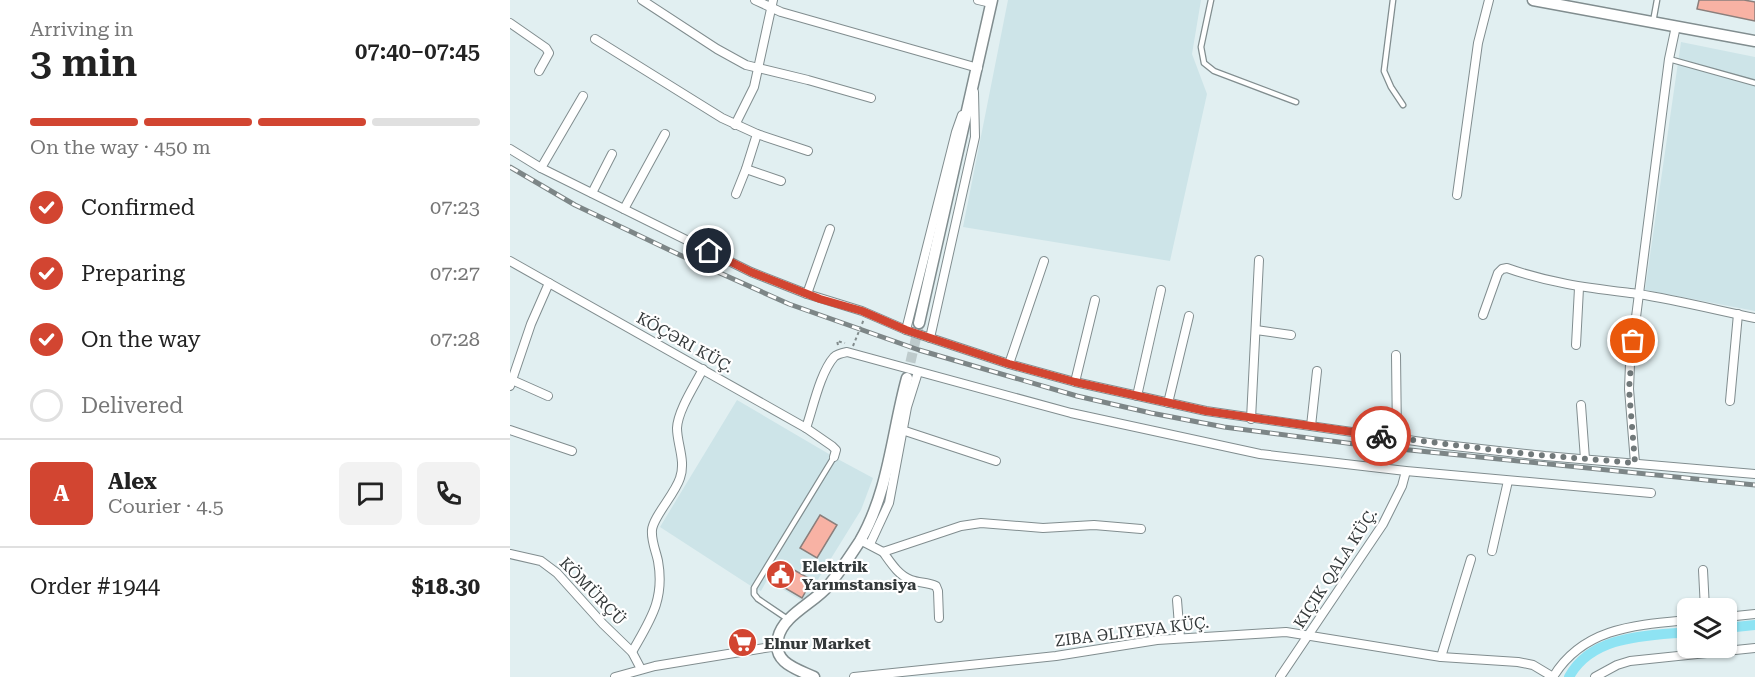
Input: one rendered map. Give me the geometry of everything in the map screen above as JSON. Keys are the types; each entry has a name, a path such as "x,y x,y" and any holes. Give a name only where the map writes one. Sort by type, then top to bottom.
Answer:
{"street":[{"path":"642,0 717,49 746,65 871,98"},
{"path":"755,0 978,68"},
{"path":"919,323 992,2 978,0"},
{"path":"1457,195 1478,44 1489,0"},
{"path":"1533,0 1755,41"},
{"path":"735,125 754,87 772,4"},
{"path":"510,23 549,52 539,71"},
{"path":"1635,463 1629,389 1630,364 1669,59 1676,26"},
{"path":"595,39 702,107 735,125 808,151"},
{"path":"906,330 956,132 974,87"},
{"path":"930,338 975,136 974,87"},
{"path":"541,168 583,96"},
{"path":"624,209 665,134"},
{"path":"736,194 757,134"},
{"path":"510,149 541,168 751,272 807,294 872,315 906,330 1009,364 1075,382 1168,403 1251,418 1397,438 1584,459 1755,474"},
{"path":"592,193 612,154"},
{"path":"746,169 781,181"},
{"path":"807,294 830,229"},
{"path":"1251,418 1259,260"},
{"name":"KÖÇƏRI KÜÇ.","path":"510,261 806,428 836,450 834,458"},
{"path":"1009,364 1044,261"},
{"path":"1483,315 1498,273 1507,268 1543,280 1579,288 1640,295 1755,318"},
{"path":"548,396 511,383 531,324 549,283"},
{"path":"1576,345 1579,288"},
{"path":"1137,396 1161,290"},
{"path":"1075,382 1095,300"},
{"path":"1730,401 1738,315"},
{"path":"1168,403 1189,316"},
{"path":"1256,330 1291,335"},
{"path":"806,428 825,374 834,357 839,353 854,353 1071,413 1260,454 1406,471 1651,493"},
{"path":"1396,355 1397,438"},
{"path":"632,652 657,605 660,575 652,540 652,525 674,492 680,478 682,469 677,429 679,418 703,369"},
{"path":"1311,426 1317,371"},
{"path":"814,677 785,663 780,657 777,646 780,631 789,620 827,587 865,542 889,503 902,430 918,372"},
{"path":"865,542 882,488 906,378"},
{"path":"1581,405 1584,459"},
{"path":"510,430 572,451"},
{"path":"902,430 996,461"},
{"name":"KIÇIK QALA KÜÇ.","path":"1280,677 1383,524 1402,486 1406,471"},
{"path":"1492,550 1508,481"},
{"path":"883,552 961,526 981,523 1043,528 1094,525 1141,529"},
{"path":"865,542 883,552 898,572 911,580 936,586 939,618"},
{"name":"KÖMÜRÇÜ","path":"510,554 541,561 549,566 632,652 635,672"},
{"path":"1441,657 1471,559"},
{"path":"1703,570 1704,598"},
{"path":"1177,600 1180,638"},
{"path":"1737,616 1755,615"},
{"path":"1553,677 1563,660 1593,638 1636,626 1677,622"},
{"name":"ZIBA ƏLIYEVA KÜÇ.","path":"854,677 1056,656 1157,640 1286,632 1441,657 1518,662 1533,665 1553,677"},
{"path":"615,677 777,646"},
{"path":"1595,677 1630,661 1755,648"}],"lane":[{"path":"1211,0 1201,47 1204,63 1214,71 1296,102"},
{"path":"1393,0 1384,72 1403,105"},
{"path":"1653,22 1657,0"},
{"path":"1669,59 1755,82"},
{"path":"789,620 758,599 754,594 754,588 834,458"}],"path":[{"path":"854,346 864,319"}],"shaded area":[{"path":"1008,0 1201,0 1192,54 1207,94 1170,261 963,227"},
{"path":"1681,42 1755,57 1755,311 1645,290"},
{"path":"737,400 873,478 861,510 804,602 767,580 761,591 754,588 660,527"}],"building":[{"path":"1699,0 1755,2 1755,21 1697,9"},
{"path":"820,515 837,525 817,558 800,548"},
{"path":"778,561 812,580 802,598 768,578"}],"waterway":[{"path":"1737,627 1755,625"},
{"path":"1569,677 1579,663 1606,645 1638,637 1677,633"}],"tunnel":[{"path":"907,377 919,325"}],"railway":[{"path":"510,167 575,205 789,304 919,350 1077,396 1224,427 1370,446 1755,485"}],"way so far":[{"path":"1381,436 1528,454 1635,463 1629,389 1633,341"}],"place":[{"name":"Elektrik Yarımstansiya","path":"781,575"},
{"name":"Elnur Market","path":"743,643"}],"route":[{"path":"709,251 751,272 820,299 862,311 906,330 1009,364 1075,382 1206,411 1381,436"}]}
